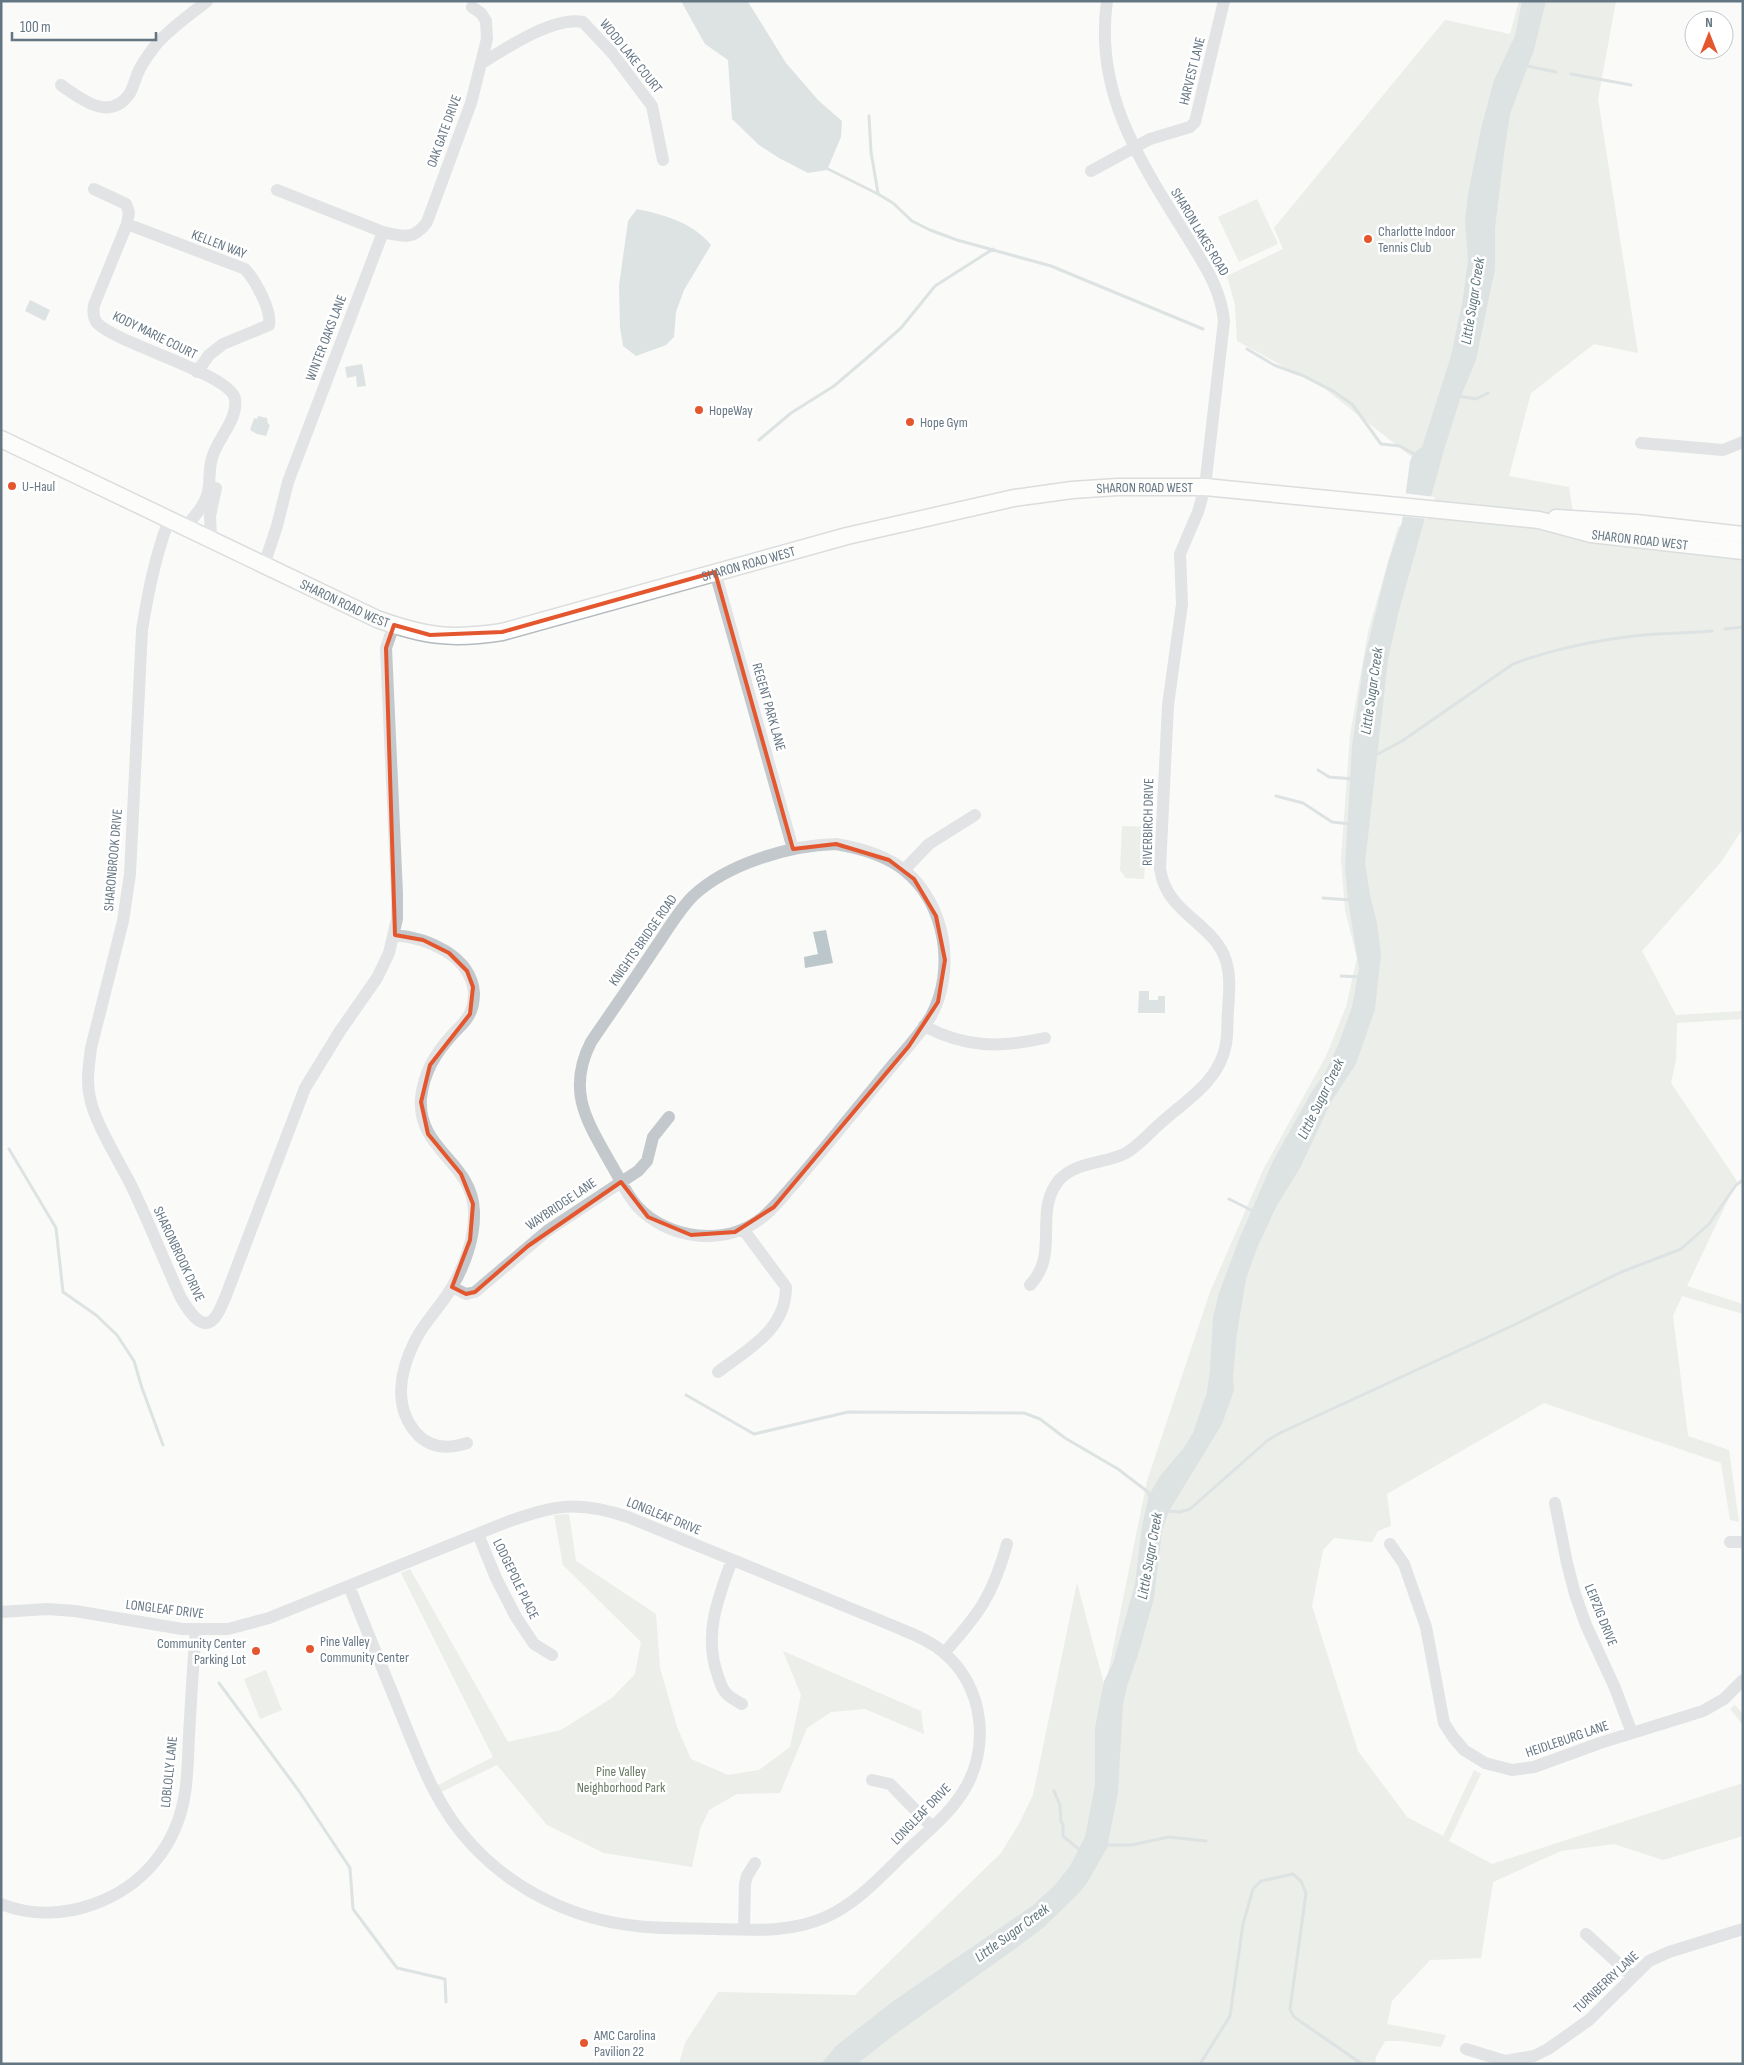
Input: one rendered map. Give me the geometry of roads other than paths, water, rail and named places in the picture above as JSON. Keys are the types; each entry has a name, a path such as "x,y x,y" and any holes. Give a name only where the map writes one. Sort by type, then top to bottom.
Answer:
{"main road":[{"name":"SHARON ROAD WEST","path":"1,439 376,619 411,631 430,635 465,636 502,632 847,536 1014,498 1072,490 1117,487 1205,487 1461,512 1539,520 1591,534 1743,551"},
{"name":"SHARON ROAD WEST","path":"1539,520 1554,518 1586,519 1743,535"}],"street":[{"path":"61,85 82,100 95,106 105,107 117,104 131,92 146,58 156,44 207,1"},
{"name":"SHARON LAKES ROAD","path":"1107,1 1105,37 1109,77 1115,101 1134,148 1215,284 1220,297 1224,321 1205,487"},
{"name":"HARVEST LANE","path":"1091,171 1150,139 1190,127 1195,122 1224,1"},
{"name":"OAK GATE DRIVE","path":"384,232 400,237 412,236 421,230 427,222 471,103 488,39 486,21 472,7"},
{"name":"WOOD LAKE COURT","path":"482,63 506,48 546,28 565,23 583,22 613,54 652,106 663,160"},
{"path":"94,189 126,204 129,213 127,224"},
{"path":"277,190 384,232"},
{"name":"KODY MARIE COURT","path":"127,224 94,305 93,313 97,322 116,334 228,387 235,399 233,417 210,462 213,478 210,497 211,539"},
{"name":"KELLEN WAY","path":"127,224 245,269 250,274 268,308 269,325 223,344 209,355 197,372"},
{"name":"WINTER OAKS LANE","path":"264,565 277,526 288,482 384,232"},
{"path":"1640,442 1723,450 1743,442"},
{"name":"RIVERBIRCH DRIVE","path":"1030,1285 1038,1276 1044,1262 1048,1204 1056,1185 1070,1171 1085,1164 1113,1158 1135,1146 1202,1089 1220,1063 1226,1045 1229,982 1226,961 1222,950 1165,888 1160,868 1168,705 1182,604 1180,554 1198,512 1205,487"},
{"name":"KODY MARIE COURT","path":"185,526 196,516 210,497"},
{"name":"SHARONBROOK DRIVE","path":"169,520 151,576 142,630 127,902 95,1029 88,1072 90,1101 132,1187 181,1298 195,1319 207,1322 216,1317 250,1236 305,1088 340,1031 382,970 395,935 397,893 386,648 394,625"},
{"name":"REGENT PARK LANE","path":"715,572 793,849"},
{"path":"904,870 929,844 976,815"},
{"name":"KNIGHTS BRIDGE ROAD","path":"818,844 854,847 889,860 904,870 928,899 936,916 944,942 945,960 942,986 938,1002 924,1026 774,1207 762,1218 743,1229 720,1235 703,1236 676,1231 648,1216 632,1199 591,1128 580,1099 580,1070 584,1055 591,1042 683,907 692,897 721,875 738,867 793,849 818,844"},
{"path":"395,935 423,940 449,953 463,966 473,987 474,998 470,1014 432,1060 422,1086 421,1102 423,1123 428,1134 461,1174 466,1183 473,1204 473,1226 464,1261 452,1287 416,1339 404,1367 401,1395 405,1414 411,1426 429,1444 451,1447 467,1443"},
{"path":"924,1026 953,1039 980,1045 1012,1045 1045,1038"},
{"name":"WAYBRIDGE LANE","path":"452,1287 466,1294 475,1292 534,1241 638,1171 647,1161 653,1137 669,1117"},
{"path":"718,1372 756,1343 773,1327 786,1297 786,1287 743,1229"},
{"name":"LEIPZIG DRIVE","path":"1555,1503 1575,1594 1586,1625 1615,1688 1632,1734"},
{"name":"LONGLEAF DRIVE","path":"1,1612 33,1609 75,1611 168,1627 196,1630 228,1629 269,1618 478,1534 553,1507 589,1507 609,1510 923,1639 944,1653 960,1671 972,1694 980,1724 981,1741 973,1774 965,1790 951,1809 858,1897 833,1913 792,1928 744,1930 648,1927 606,1922 578,1914 543,1899 521,1886 488,1862 454,1824 433,1789 349,1586"},
{"name":"LODGEPOLE PLACE","path":"478,1534 496,1578 516,1617 534,1644 552,1655"},
{"path":"944,1653 981,1609 1000,1570 1007,1544"},
{"name":"HEIDLEBURG LANE","path":"1390,1544 1404,1564 1426,1627 1442,1716 1453,1737 1464,1750 1485,1764 1498,1768 1522,1770 1703,1711 1724,1699 1743,1680"},
{"path":"732,1560 715,1605 711,1643 713,1659 721,1685 726,1693 742,1704"},
{"name":"LOBLOLLY LANE","path":"1,1904 26,1911 47,1913 84,1908 102,1901 135,1882 155,1863 166,1849 175,1829 185,1791 196,1630"},
{"path":"872,1780 890,1784 932,1827"},
{"path":"744,1930 745,1884 747,1876 755,1863"},
{"name":"TURNBERRY LANE","path":"1466,2049 1505,2061 1534,2056 1548,2049 1589,2020 1608,2003 1632,1976 1655,1958 1743,1929"},
{"path":"1586,1934 1632,1976"}],"water":[{"path":"681,1 747,1 786,63 818,100 842,121 841,137 827,170 808,173 779,158 759,145 732,119 728,60 705,44"},
{"name":"Little Sugar Creek","path":"1522,1 1546,1 1534,50 1510,114 1495,228 1495,269 1476,360 1461,396 1444,450 1398,614 1388,660 1365,863 1381,954 1375,1009 1356,1064 1331,1102 1300,1168 1276,1207 1257,1248 1246,1279 1237,1333 1233,1376 1234,1390 1222,1424 1169,1511 1162,1531 1154,1598 1123,1704 1118,1792 1107,1848 1087,1883 1078,1894 1044,1927 1015,1949 898,2032 857,2064 821,2064 836,2046 892,2002 1032,1906 1055,1885 1070,1866 1085,1837 1095,1785 1095,1728 1104,1681 1113,1663 1135,1584 1142,1526 1149,1495 1160,1476 1183,1449 1193,1433 1207,1392 1213,1318 1219,1293 1240,1237 1274,1159 1311,1093 1326,1071 1339,1043 1352,1007 1359,969 1345,868 1352,747 1364,660 1388,563 1402,522 1410,461 1414,453 1422,447 1451,356 1463,298 1468,260 1465,221 1468,194 1481,129 1494,80 1515,36"},
{"path":"637,209 668,217 687,225 704,237 711,245 684,290 676,312 674,337 666,345 636,356 623,346 620,327 619,286 628,221"},
{"path":"30,300 50,310 45,321 25,311"},
{"path":"362,364 366,386 357,387 356,376 347,378 345,367"},
{"path":"258,416 267,418 270,425 266,436 250,430 254,418 257,419"},
{"path":"826,930 833,963 805,968 804,957 818,954 813,932"},
{"path":"1139,991 1149,991 1149,1000 1158,1000 1158,996 1165,996 1165,1013 1138,1013"}],"waterway":[{"path":"1523,65 1556,72"},
{"path":"1571,74 1631,85"},
{"path":"869,116 871,152 878,193"},
{"path":"826,168 878,194 893,203 912,221 930,230 957,240 1051,266 1203,329"},
{"path":"759,440 791,413 834,386 868,357 901,328 935,286 993,249"},
{"path":"1247,349 1274,365 1304,376 1333,391 1352,404 1381,444 1400,446 1416,455"},
{"path":"1458,396 1476,399 1488,393"},
{"path":"1725,629 1743,627"},
{"path":"1374,756 1402,741 1513,664 1561,649 1611,639 1712,631"},
{"path":"1318,770 1329,777 1353,779"},
{"path":"1276,796 1303,803 1332,822 1352,824"},
{"path":"1323,898 1350,900"},
{"path":"1341,976 1360,977"},
{"path":"9,1149 56,1228 63,1292 96,1315 117,1335 134,1361 163,1445"},
{"name":"Little Sugar Creek","path":"1166,1511 1180,1512 1190,1509 1268,1440 1280,1433 1516,1324 1619,1273 1681,1249 1709,1224 1736,1185 1743,1180"},
{"path":"1229,1199 1255,1212"},
{"path":"686,1395 754,1434 848,1412 1024,1413 1040,1419 1065,1438 1118,1469 1148,1492 1150,1498"},
{"path":"219,1683 299,1791 350,1868 353,1909 397,1968 445,1979 446,2002"},
{"path":"1054,1791 1060,1805 1063,1836 1081,1851"},
{"path":"1105,1845 1132,1845 1169,1837 1206,1841"},
{"path":"1200,2064 1230,2016 1243,1924 1253,1889 1261,1881 1293,1874 1301,1881 1306,1893 1290,2009 1294,2017 1362,2064"}],"place":[{"name":"Charlotte Indoor Tennis Club","path":"1368,239"},
{"name":"HopeWay","path":"699,410"},
{"name":"Hope Gym","path":"910,422"},
{"name":"U-Haul","path":"12,486"},
{"name":"Pine Valley Community Center","path":"310,1649"},
{"name":"Community Center Parking Lot","path":"256,1651"},
{"name":"AMC Carolina Pavilion 22","path":"584,2043"}],"park label":[{"name":"Pine Valley Neighborhood Park","path":"621,1779"}]}
